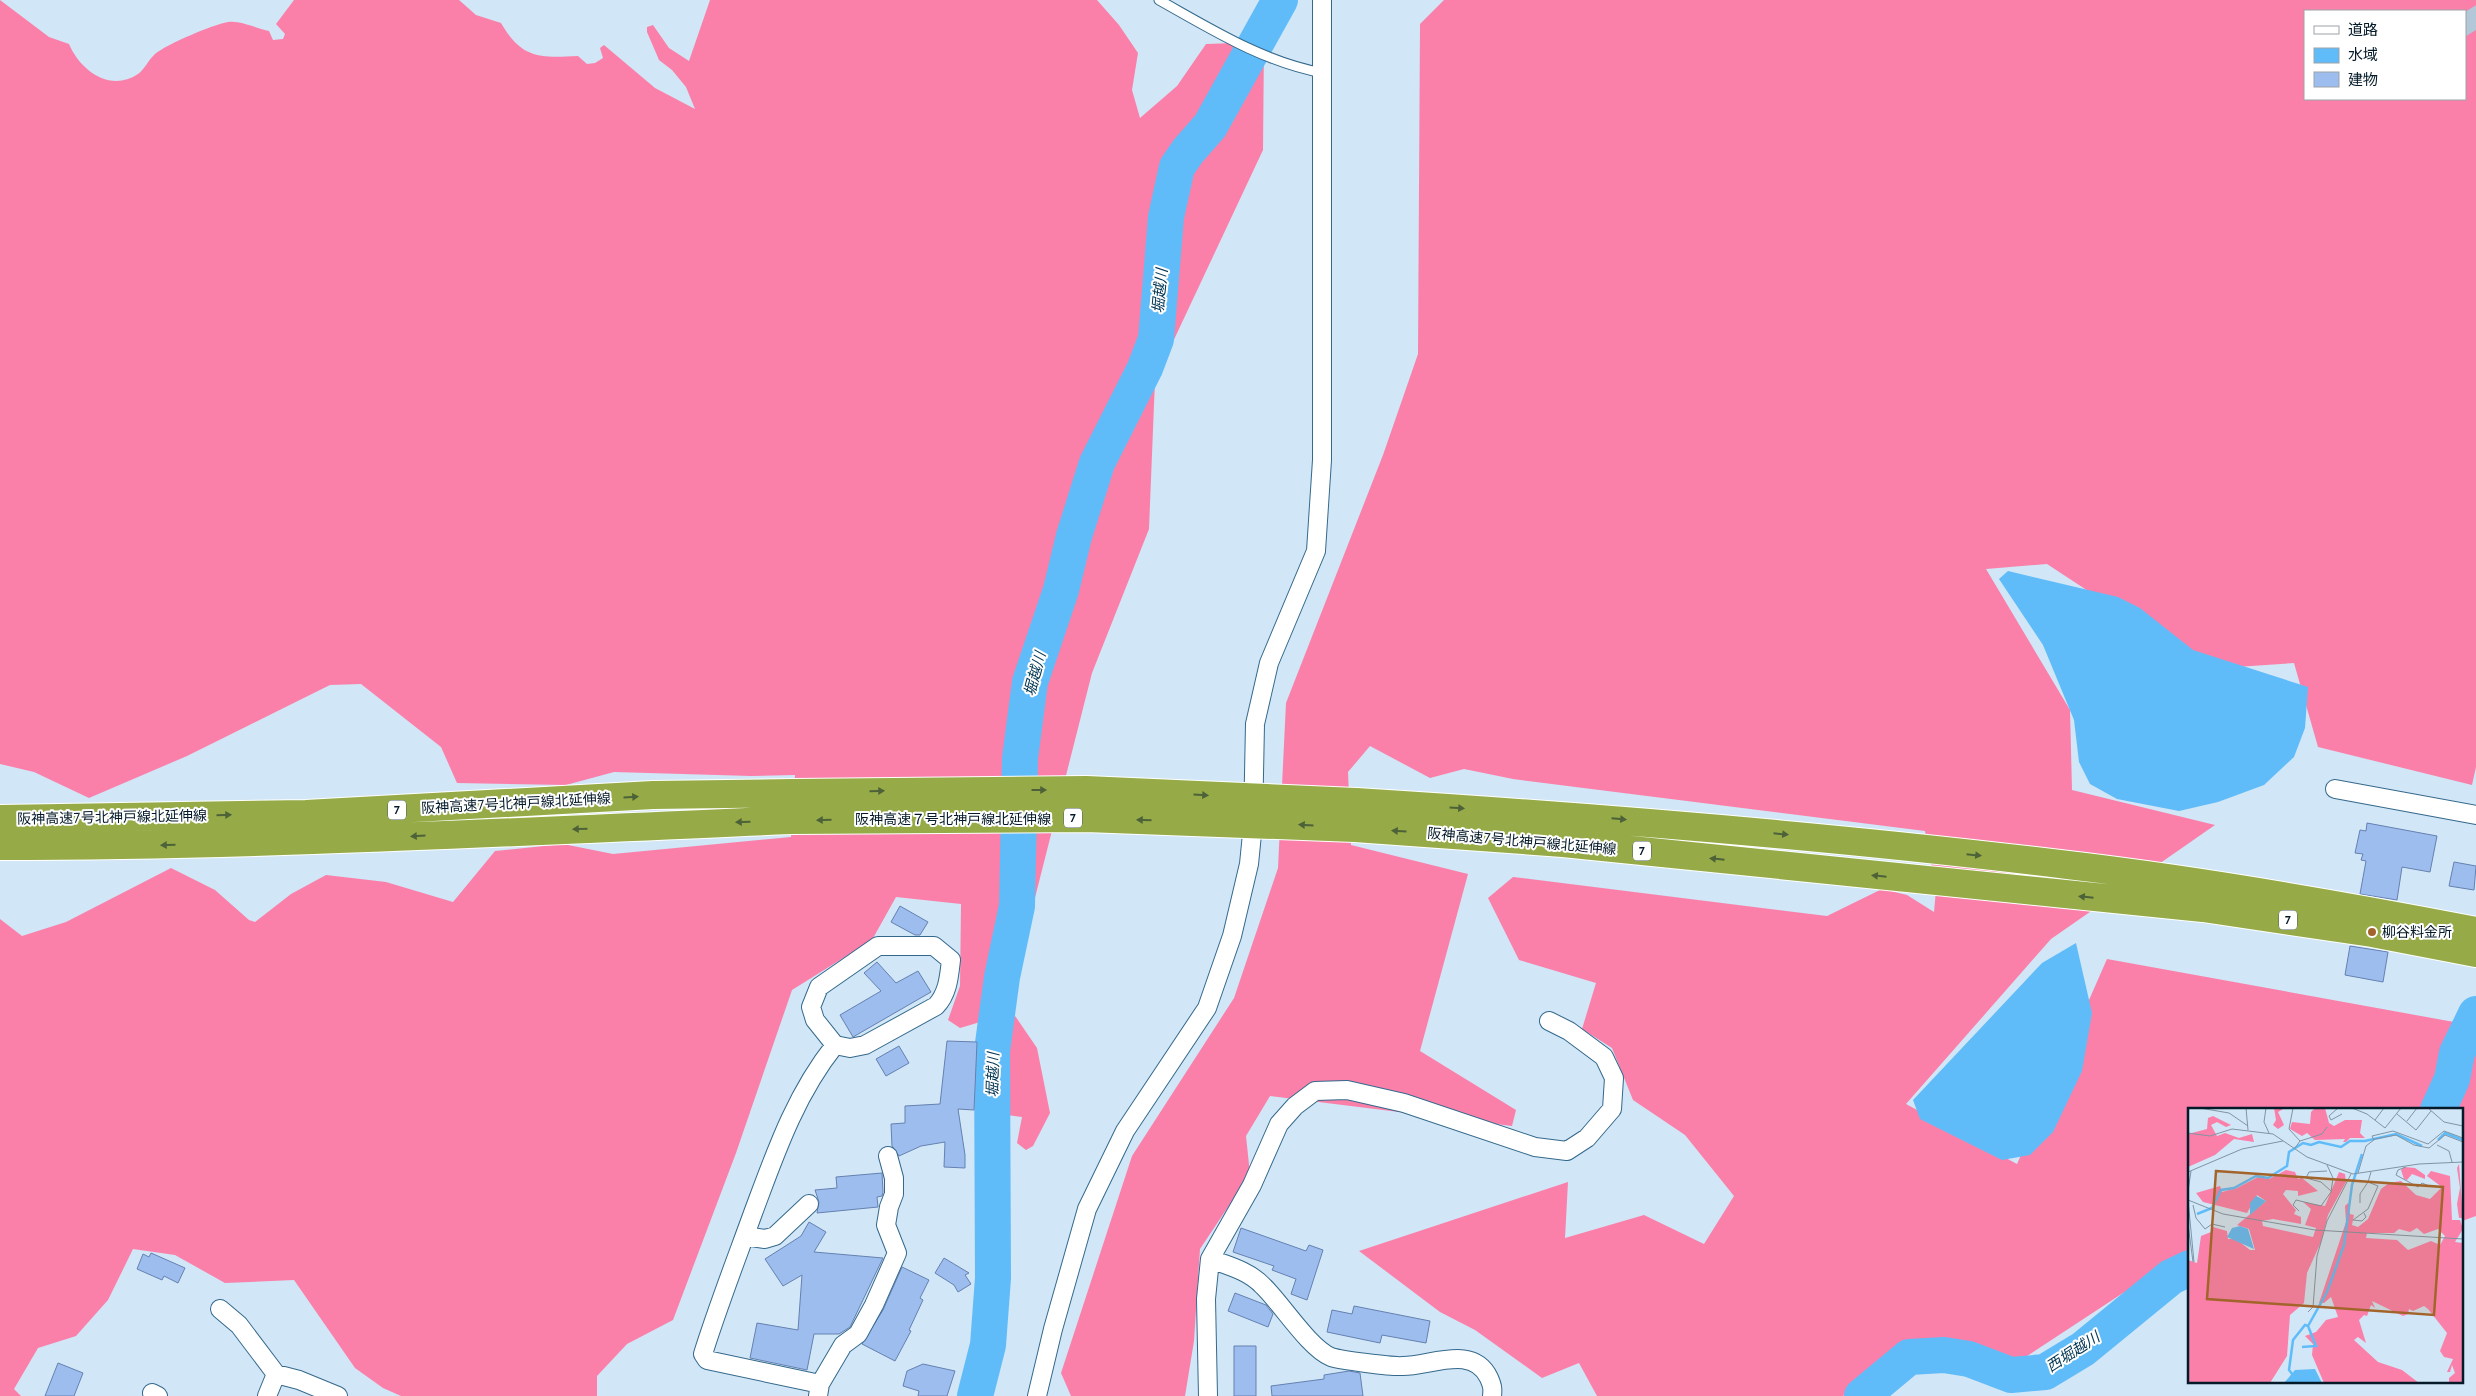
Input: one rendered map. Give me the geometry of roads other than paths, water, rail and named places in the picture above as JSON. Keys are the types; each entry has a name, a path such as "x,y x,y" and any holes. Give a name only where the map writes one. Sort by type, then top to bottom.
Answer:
{"highway":[{"name":"阪神高速７号北神戸線北延伸線","path":"793,793 1086,790 1356,815"},
{"name":"阪神高速7号北神戸線北延伸線","path":"0,819 306,814 653,796 793,793"},
{"name":"阪神高速７号北神戸線北延伸線","path":"792,820 1356,815"},
{"name":"阪神高速7号北神戸線北延伸線","path":"1356,815 1577,816 2233,882 2470,945"},
{"name":"阪神高速7号北神戸線北延伸線","path":"1356,815 1563,843 2134,902 2200,913 2268,917 2470,945"},
{"name":"阪神高速7号北神戸線北延伸線","path":"0,846 313,841 792,820"}],"street":[{"path":"1037,1396 1053,1330 1087,1209 1125,1131 1207,1008 1232,936 1249,864 1253,824 1255,724 1270,662 1316,550 1322,460 1322,0"},
{"path":"2335,789 2476,815"},
{"path":"878,946 934,946 951,960 946,989 943,998 936,1006 865,1045 850,1048 835,1045 815,1020 811,1007 819,988 851,963 878,946"},
{"path":"1208,1396 1206,1299 1210,1259 1252,1185 1279,1124 1295,1106 1315,1091 1347,1090 1404,1103 1536,1147 1567,1151 1587,1138 1612,1109 1614,1078 1604,1057 1569,1031 1549,1021"},
{"path":"835,1045 802,1092 784,1129 703,1354 707,1360 819,1390 843,1345 858,1334 874,1305 897,1253 886,1225 889,1206 894,1194 894,1178 888,1156"},
{"path":"745,1236 765,1239 775,1236 809,1204"},
{"path":"1210,1259 1242,1270 1262,1284 1317,1347 1331,1356 1402,1366 1456,1359 1472,1360 1486,1371 1493,1389 1492,1396"},
{"path":"220,1308 239,1326 276,1374 299,1380 338,1396"},
{"path":"267,1396 276,1374"}],"lane":[{"path":"1159,0 1213,31 1273,60 1296,68 1323,73"}],"water":[{"path":"2008,571 2118,597 2140,608 2193,650 2308,687 2305,728 2294,757 2264,785 2218,802 2179,811 2117,799 2090,784 2079,762 2074,720 2043,645 1999,579"},
{"path":"2076,943 2092,1013 2082,1071 2053,1132 2030,1155 2002,1160 1920,1119 1913,1100 2042,963"}],"waterway":[{"name":"堀越川","path":"975,1396 988,1345 993,1278 992,1051 1002,977 1017,906 1020,758 1030,682 1061,590 1074,536 1097,463 1145,368 1156,339 1166,217 1177,167 1210,126 1280,0"},
{"name":"西堀越川","path":"2439,1108 2452,1079 2457,1053 2476,1014"},
{"name":"西堀越川","path":"1862,1396 1909,1357 1944,1355 1969,1359 2011,1375 2045,1372 2083,1349 2171,1277 2188,1269"}],"tunnel":[{"path":"2466,14 2476,30"}],"place":[{"name":"柳谷料金所","path":"2372,932"}]}
